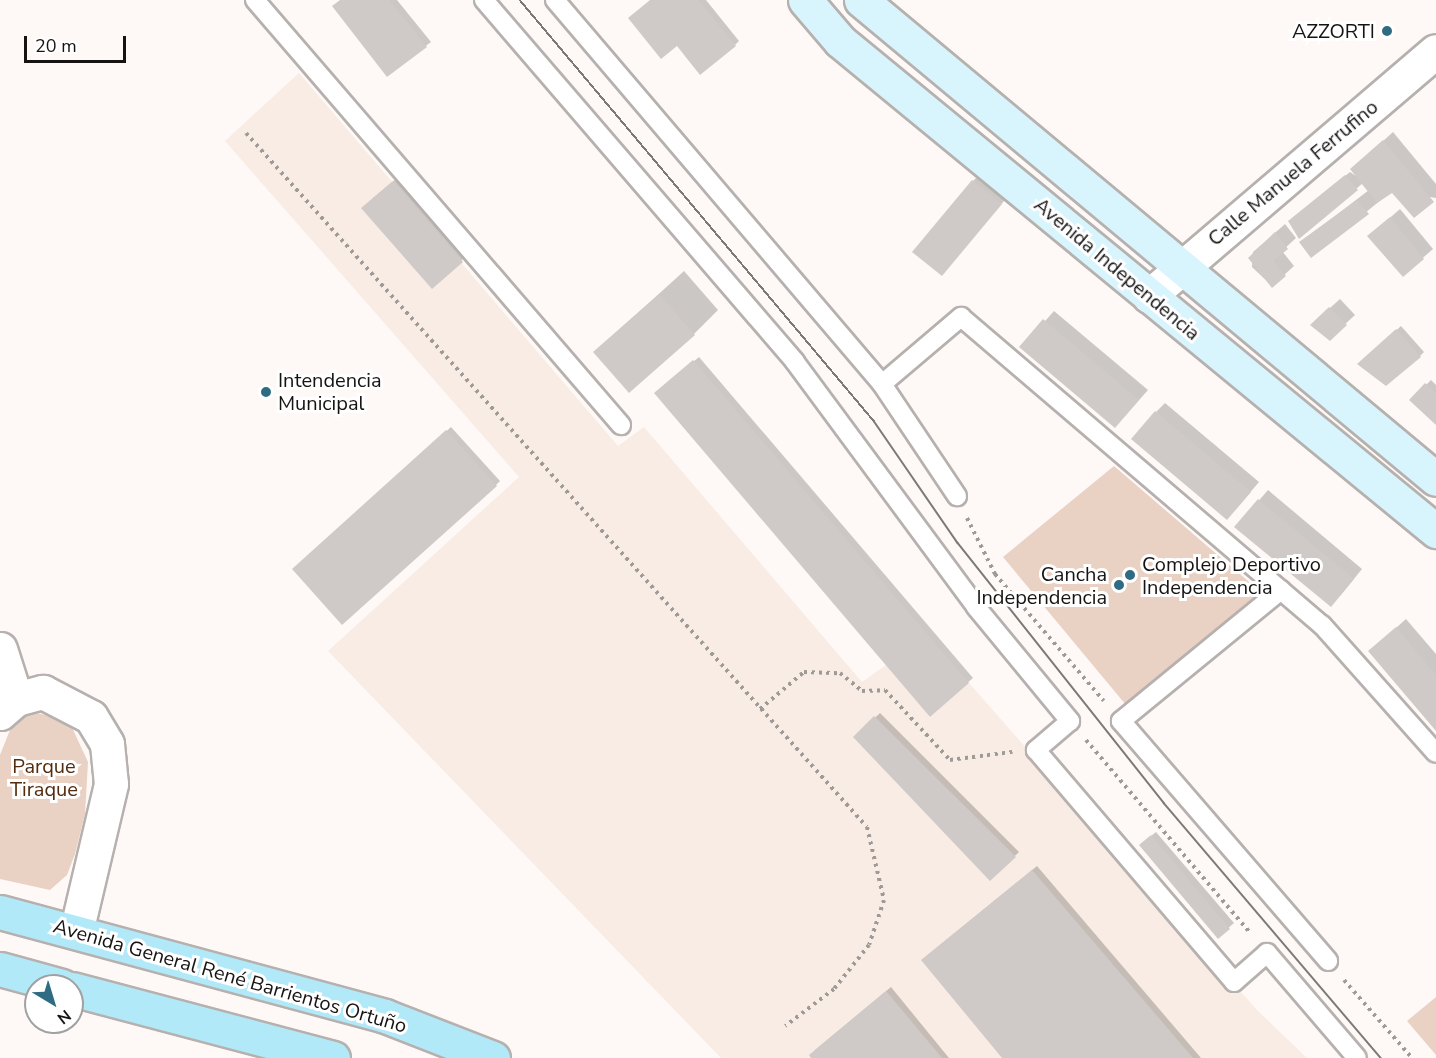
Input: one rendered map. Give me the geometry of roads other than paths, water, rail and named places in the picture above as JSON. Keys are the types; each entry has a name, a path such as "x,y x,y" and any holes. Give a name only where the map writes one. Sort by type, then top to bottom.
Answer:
{"main road":[{"name":"Avenida Independencia","path":"805,0 840,41 1436,531"},
{"name":"Avenida Independencia","path":"861,0 1436,479"},
{"name":"Avenida General René Barrientos Ortuño","path":"0,912 385,1016 493,1058"},
{"path":"0,969 24,976"},
{"path":"84,991 333,1058"}],"street":[{"name":"Calle Manuela Ferrufino","path":"1149,296 1436,51"},
{"path":"0,649 8,706 43,692 71,703 91,717 107,744 111,784 76,932"}],"lane":[{"path":"255,0 621,425"},
{"path":"484,0 795,362 976,607 1070,721 1036,750 1234,982 1267,953 1357,1058"},
{"path":"555,0 882,384 957,496"},
{"path":"882,384 962,317 1322,625 1436,753"},
{"path":"1281,590 1121,721 1328,962"}],"tram line":[{"path":"520,0 874,421 958,543 1164,803 1381,1058"}],"place":[{"name":"AZZORTI","path":"1387,31"},
{"name":"Intendencia Municipal","path":"266,392"},
{"name":"Complejo Deportivo Independencia","path":"1130,575"},
{"name":"Cancha Independencia","path":"1119,585"}],"park label":[{"name":"Parque Tiraque","path":"44,778"}]}
